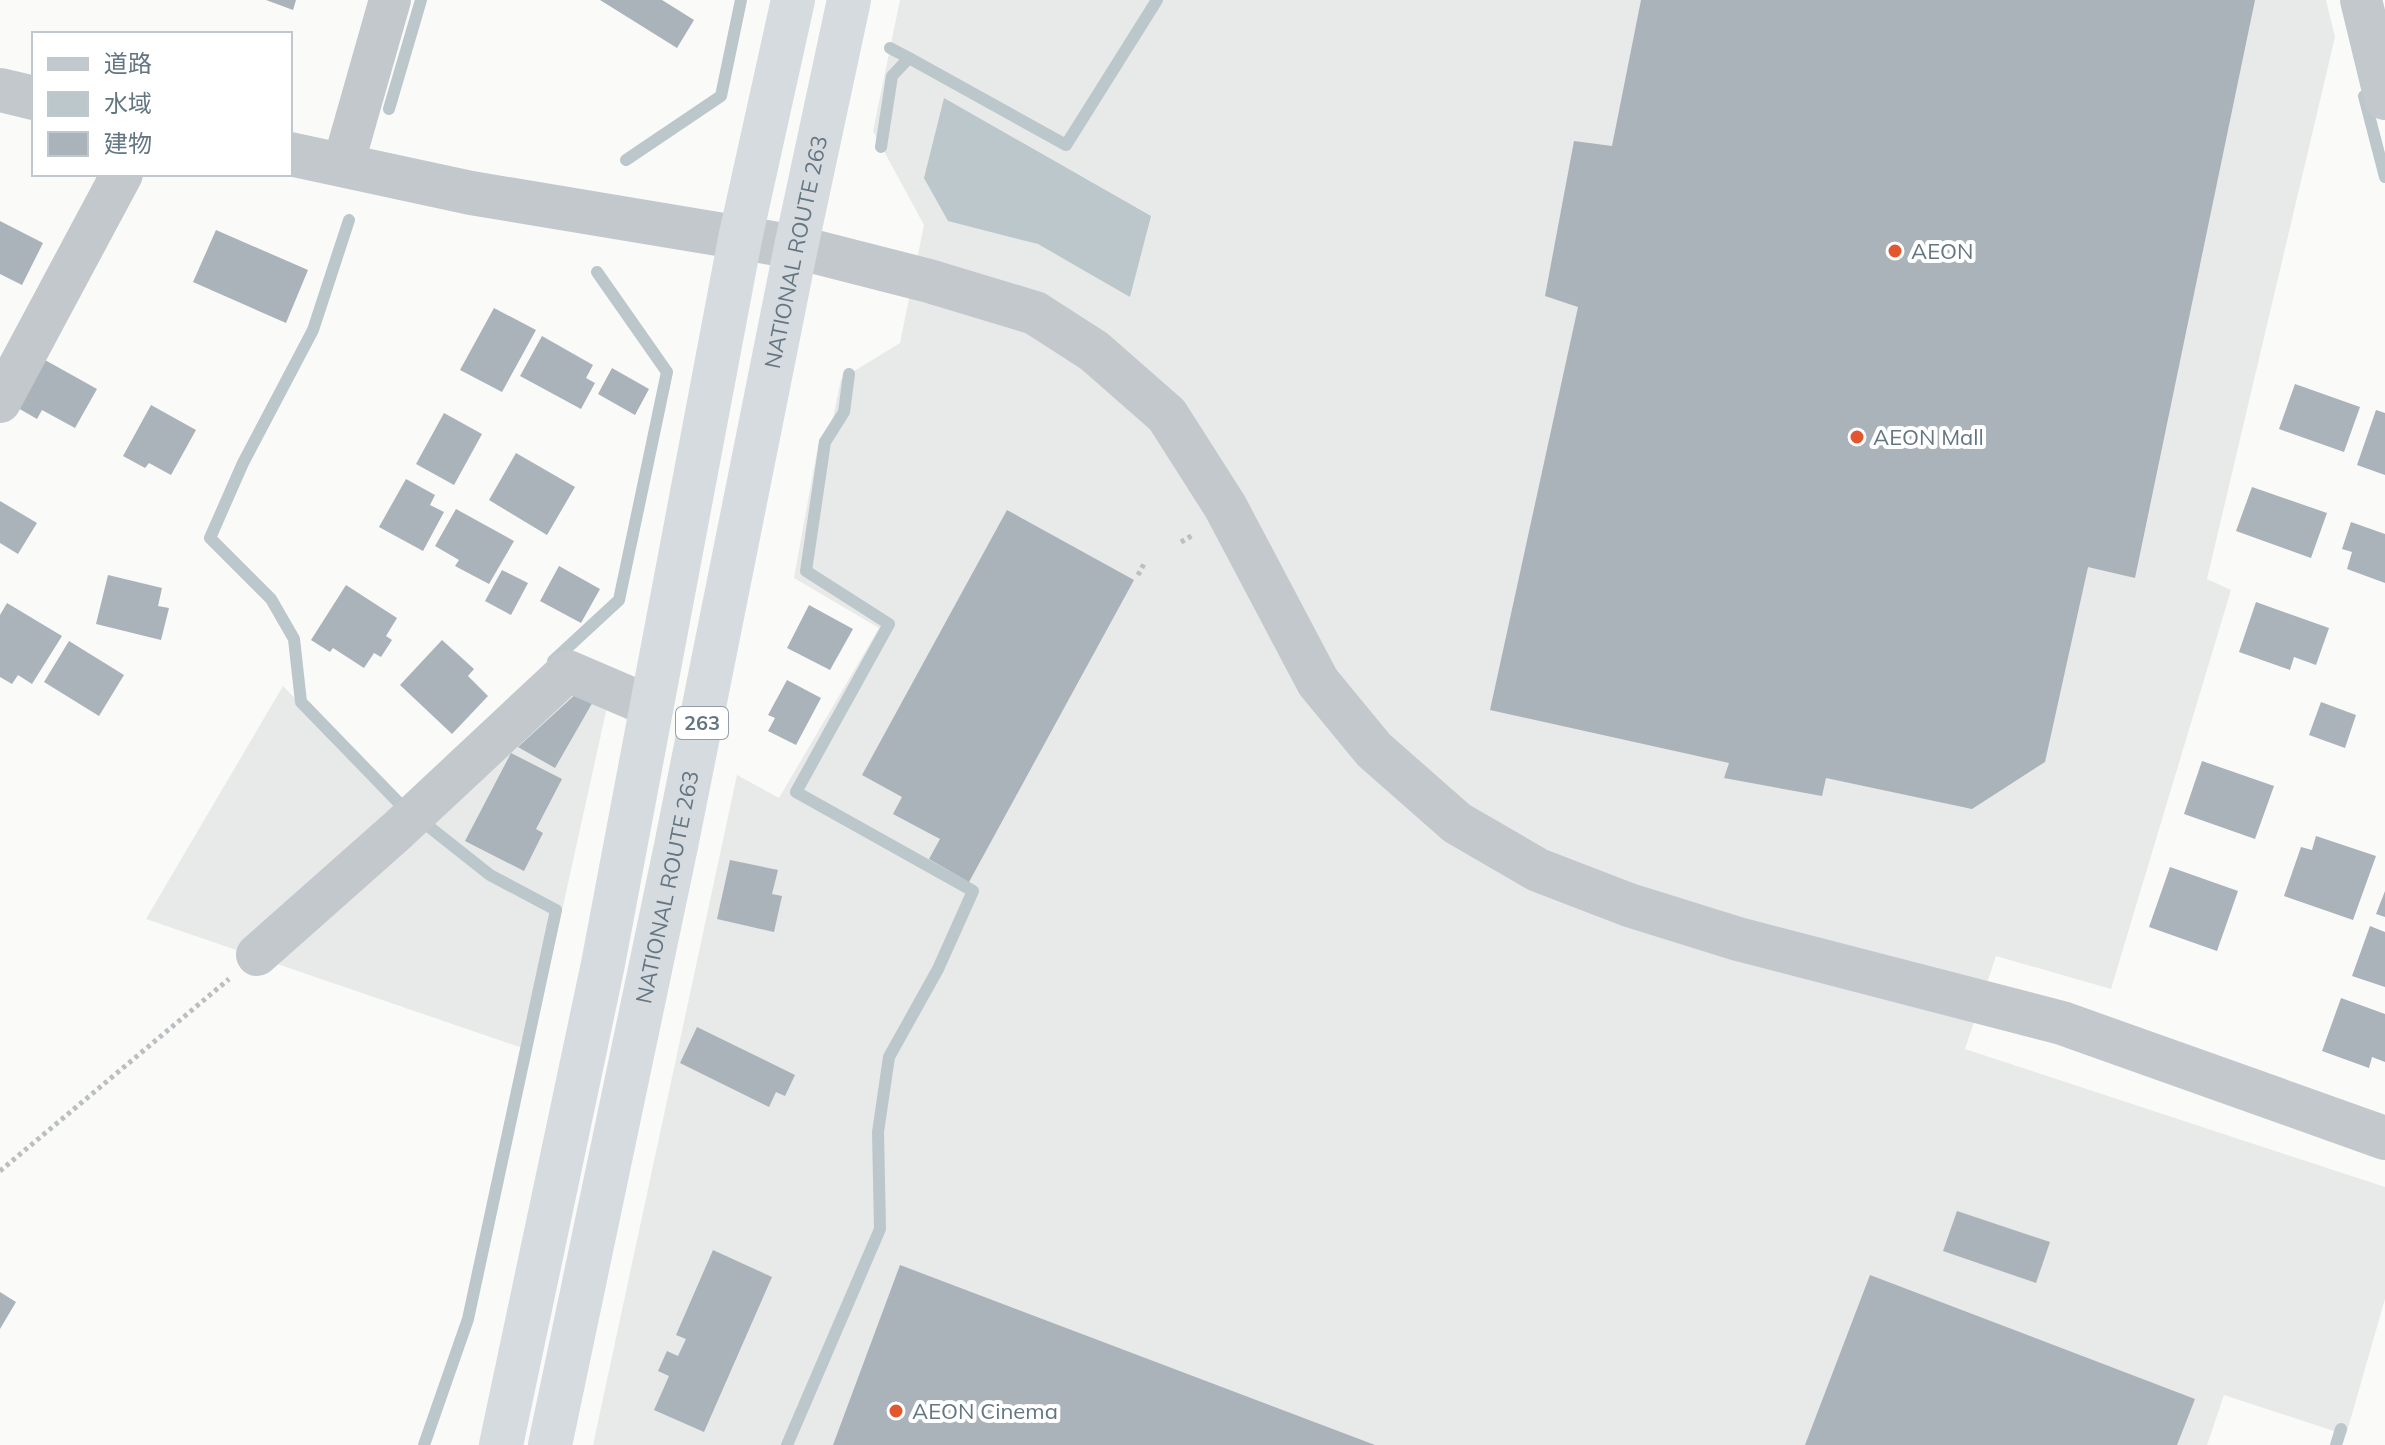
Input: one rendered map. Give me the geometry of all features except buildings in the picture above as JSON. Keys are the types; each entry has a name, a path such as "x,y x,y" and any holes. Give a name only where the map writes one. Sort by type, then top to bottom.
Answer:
{"highway":[{"name":"NATIONAL ROUTE 263","path":"501,1445 603,964 740,239 793,0"},
{"name":"NATIONAL ROUTE 263","path":"550,1445 699,737 796,247 849,0"}],"street":[{"path":"343,165 390,0"},
{"path":"2361,0 2385,99"},
{"path":"0,90 32,98"},
{"path":"292,154 471,193 796,247 929,281 1035,313 1094,351 1167,415 1225,506 1318,682 1374,750 1457,823 1538,870 1605,897 1738,939 2062,1023 2385,1138"},
{"path":"0,402 121,176"},
{"path":"257,955 398,830 568,671 652,707"}],"path":[{"path":"1181,542 1197,532"},
{"path":"1138,575 1145,562"},
{"path":"0,1171 257,955"}],"shaded area":[{"path":"900,0 2326,0 2335,37 2207,579 2231,590 2111,989 1996,956 1965,1049 2385,1187 2385,1299 2346,1435 2224,1395 2207,1445 593,1445 737,775 779,798 879,628 794,578 819,440 833,418 841,379 900,343 924,225 873,131"},
{"path":"572,673 609,698 531,1051 146,919 283,686 412,820"}],"water":[{"path":"944,98 1151,216 1130,297 1038,244 948,221 924,178"}],"waterway":[{"path":"389,109 421,0"},
{"path":"626,160 721,96 741,0"},
{"path":"881,147 892,76 909,58 1066,145 1157,0"},
{"path":"890,48 909,58"},
{"path":"2364,96 2385,177"},
{"path":"349,220 313,330 243,463 210,538 271,599 294,639 301,702 399,803 490,875 556,910 468,1319 424,1445"},
{"path":"553,661 619,600 667,372 597,272"},
{"path":"787,1445 880,1229 878,1132 889,1057 938,969 973,891 796,792 889,624 806,571 825,442 844,412 849,374"},
{"path":"2336,1445 2341,1429"}],"place":[{"name":"AEON","path":"1895,251"},
{"name":"AEON Mall","path":"1857,437"},
{"name":"AEON Cinema","path":"896,1411"}]}
